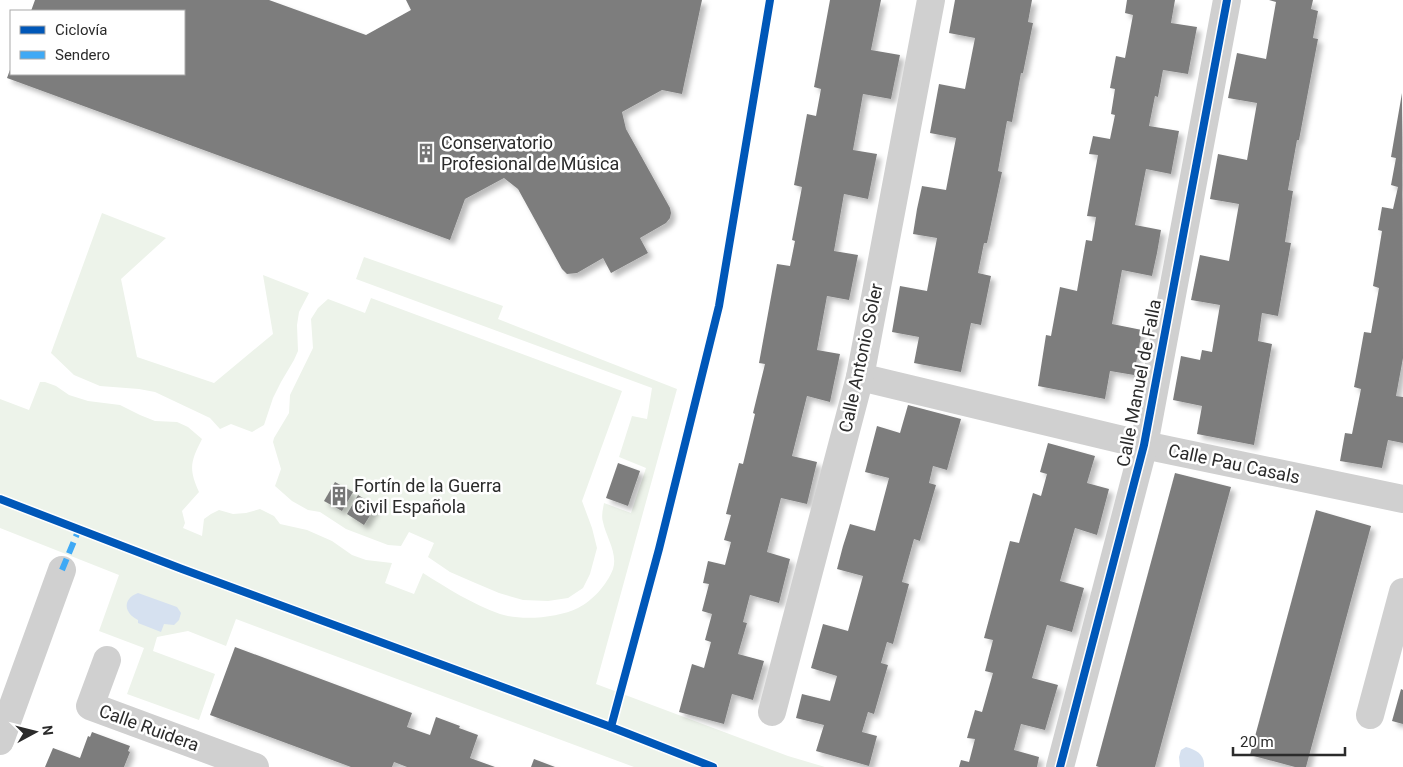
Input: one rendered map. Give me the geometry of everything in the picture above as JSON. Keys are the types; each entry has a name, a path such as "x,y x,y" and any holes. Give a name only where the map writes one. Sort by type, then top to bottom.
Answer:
{"street":[{"name":"Calle Antonio Soler","path":"772,712 860,377 931,0"},
{"name":"Calle Manuel de Falla","path":"1060,767 1144,445 1227,0"},
{"name":"Calle Pau Casals","path":"860,377 1144,445 1403,499"},
{"path":"0,740 62,570"},
{"path":"1370,715 1403,592"},
{"name":"Calle Ruidera","path":"107,660 90,706 255,767"}],"shaded area":[{"path":"102,213 166,238 121,279 137,357 214,383 273,334 263,275 309,293 299,312 297,325 298,351 273,398 264,425 252,432 231,424 220,429 210,418 155,392 100,386 74,375 51,353"},
{"path":"364,257 503,306 498,319 677,389 596,684 788,756 825,767 634,767 236,619 226,646 188,631 157,637 153,651 215,674 199,720 127,694 144,648 99,631 119,575 0,528 0,399 29,410 40,382 56,386 69,395 88,401 120,405 155,421 177,422 188,427 202,439 195,453 192,465 193,477 199,492 182,511 185,523 183,528 202,536 204,519 219,510 233,514 260,509 274,516 280,524 307,530 332,541 352,555 366,560 392,563 385,583 414,594 423,573 480,605 500,614 518,617 550,616 578,608 599,592 607,581 613,569 614,557 602,520 604,503 631,513 646,468 619,457 632,416 647,419 652,388 356,279"},
{"path":"371,298 622,391 582,501 597,548 590,574 583,588 568,598 548,601 523,600 499,593 450,572 428,557 434,543 409,532 401,546 388,545 346,529 320,512 308,510 292,501 275,486 281,469 273,442 289,413 290,395 313,348 311,319 318,308 328,299 365,313"}],"water":[{"path":"138,593 177,607 181,613 179,620 174,625 164,624 161,632 138,623 138,620 130,614 127,602"},
{"path":"1186,747 1202,756 1204,767 1180,767 1179,757 1181,750"}],"building":[{"name":"Conservatorio Profesional de Música","path":"35,0 269,0 366,35 411,10 406,0 702,0 682,94 662,90 622,112 626,129 670,208 670,218 666,223 640,238 648,253 611,273 603,258 577,273 567,274 562,269 518,189 504,178 465,199 450,240 7,78 10,70 10,75 185,75 185,10 31,10"},
{"path":"830,0 881,0 871,50 900,55 891,99 863,94 853,150 877,154 868,199 844,194 834,251 858,255 849,300 827,296 817,350 840,354 830,402 807,396 792,456 817,462 807,504 781,498 767,552 790,559 779,603 750,595 743,622 747,623 738,654 764,661 753,700 732,694 724,724 679,712 692,664 704,668 711,642 705,640 712,614 702,611 709,584 703,583 708,561 725,565 731,542 724,540 731,515 726,514 739,463 743,464 755,414 753,413 765,364 759,363 777,264 790,266 795,241 792,240 802,187 794,185 807,114 816,116 821,89 814,87"},
{"path":"955,0 1032,0 1028,22 1033,23 1012,122 1007,121 998,171 1002,172 987,243 984,243 978,273 991,276 981,325 971,323 961,372 914,363 919,337 892,332 900,286 927,291 937,238 913,234 917,209 922,186 946,190 956,138 930,133 939,84 965,89 975,38 949,33"},
{"path":"1127,0 1175,0 1171,23 1197,27 1188,74 1163,70 1158,97 1155,96 1149,126 1179,131 1171,174 1146,169 1135,225 1161,230 1157,253 1152,276 1122,270 1112,324 1142,330 1134,375 1110,371 1105,399 1038,386 1046,335 1051,336 1060,287 1077,291 1086,240 1092,241 1096,217 1087,216 1098,155 1089,154 1093,136 1110,139 1115,115 1111,114 1115,89 1110,88 1116,56 1125,58 1133,15 1125,13"},
{"path":"1269,0 1313,0 1311,9 1318,11 1313,38 1318,39 1288,190 1293,191 1285,242 1291,243 1278,316 1262,313 1258,341 1272,344 1254,445 1197,434 1202,406 1173,400 1181,356 1200,360 1202,350 1212,352 1220,305 1191,300 1200,255 1229,261 1239,204 1210,199 1218,154 1247,160 1257,103 1228,98 1237,53 1266,59 1276,2"},
{"path":"1402,93 1403,358 1396,396 1403,397 1403,443 1388,440 1382,468 1340,461 1345,433 1352,434 1361,389 1354,387 1364,332 1371,333 1379,288 1373,286 1382,231 1378,230 1382,207 1393,209 1398,187 1391,185 1396,158 1391,157"},
{"path":"908,405 961,419 947,470 933,466 929,483 936,485 920,541 914,539 902,582 909,584 893,644 887,642 881,663 888,665 874,714 868,712 862,732 877,736 869,766 816,751 824,725 796,718 802,694 830,701 837,676 811,668 823,624 848,631 863,576 837,569 843,546 850,524 875,531 889,478 865,472 877,426 900,433"},
{"path":"1048,443 1095,456 1087,483 1109,489 1097,535 1075,528 1060,581 1084,588 1072,632 1047,625 1032,678 1058,685 1045,730 1021,724 1014,750 1039,757 1037,767 959,767 961,760 969,762 975,739 967,738 975,710 982,712 993,673 985,671 993,640 984,638 1010,541 1019,543 1033,493 1041,496 1047,474 1040,472"},
{"path":"618,463 640,471 628,506 606,498"},
{"path":"1175,473 1231,487 1155,767 1099,767 1096,766"},
{"name":"Fortín de la Guerra Civil Española","path":"335,482 353,492 342,511 324,501"},
{"name":"Fortín de la Guerra Civil Española","path":"358,495 376,506 364,525 347,514"},
{"path":"1316,510 1371,526 1306,767 1295,767 1250,755"},
{"path":"235,647 412,713 407,727 430,735 436,717 460,726 459,728 478,735 470,758 495,767 407,767 394,762 392,767 351,767 210,715"},
{"path":"1401,689 1403,690 1403,724 1392,721"},
{"path":"92,732 130,746 128,751 130,752 124,767 45,767 53,748 80,758 88,736 90,737"},
{"path":"534,759 555,767 531,767"}],"marked path":[{"path":"62,570 79,529"}],"cycle path":[{"path":"611,727 659,549 719,306 770,0"},
{"path":"1060,767 1144,445 1227,0"},
{"path":"0,499 182,569 611,727 713,767"}],"place":[{"name":"Conservatorio Profesional de Música","path":"426,153"},
{"name":"Fortín de la Guerra Civil Española","path":"339,496"}]}
